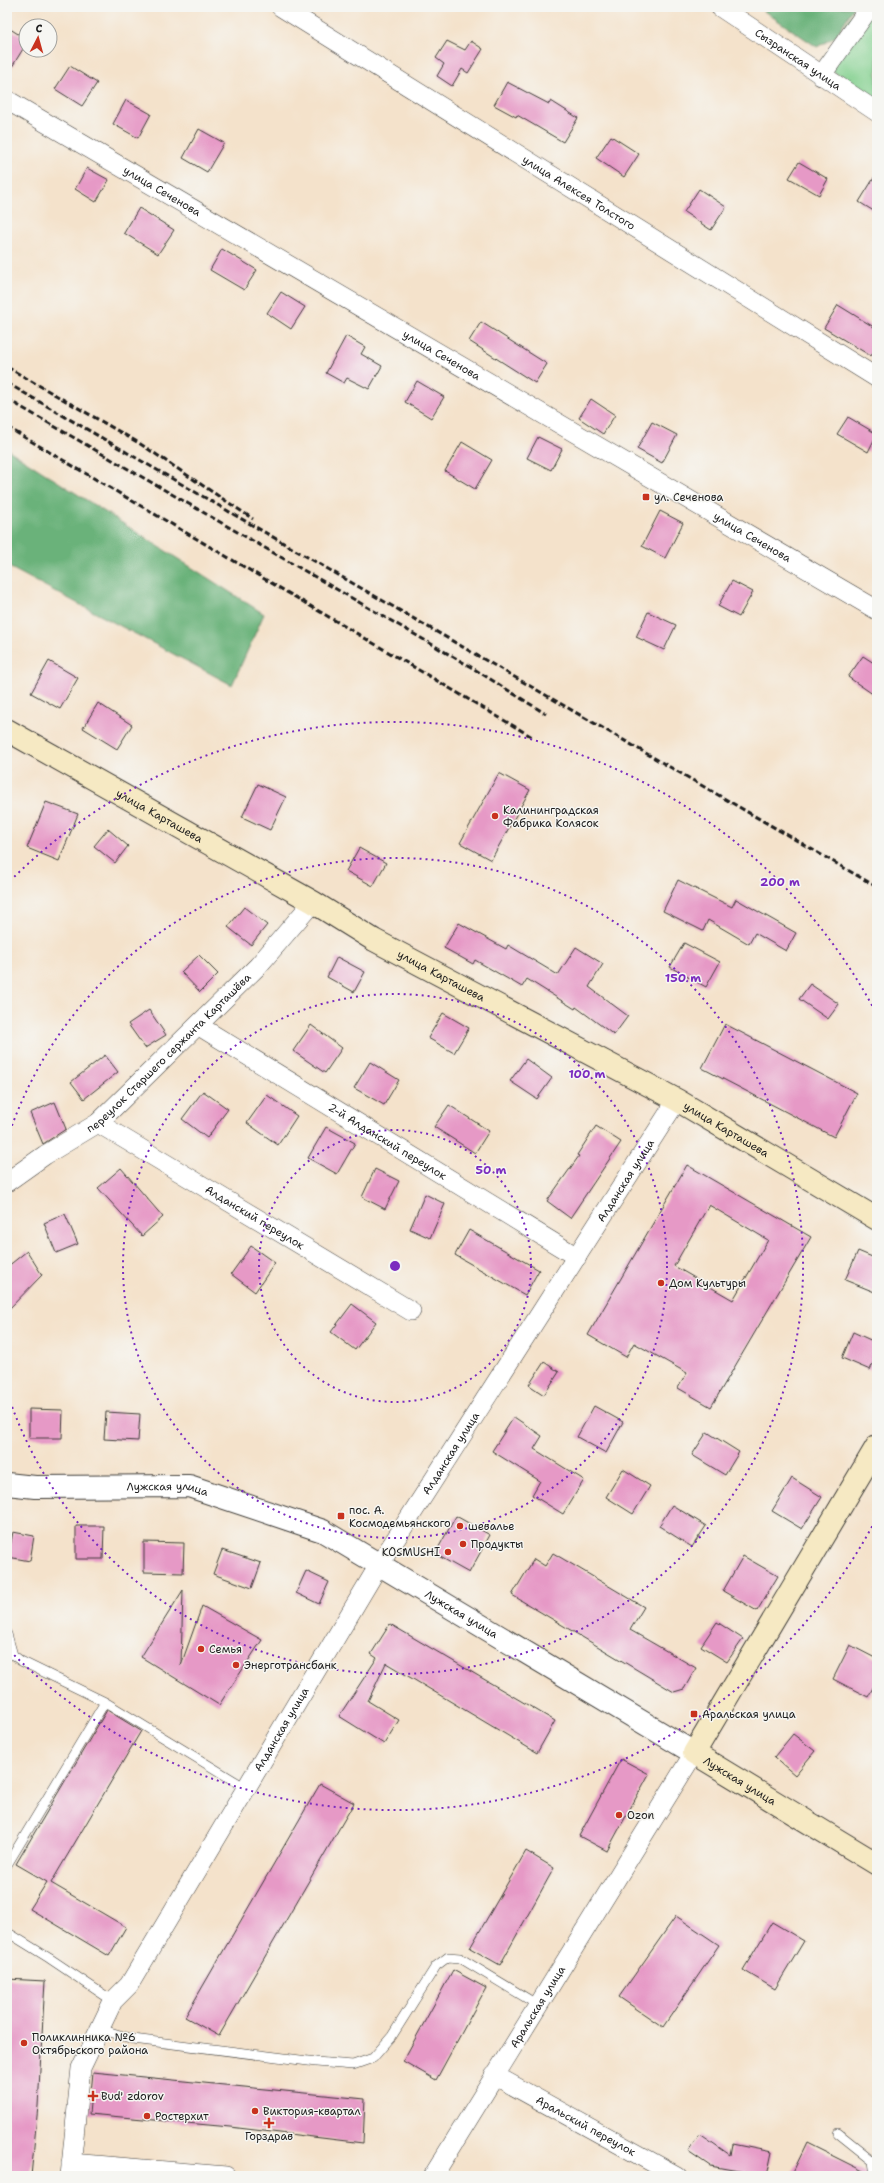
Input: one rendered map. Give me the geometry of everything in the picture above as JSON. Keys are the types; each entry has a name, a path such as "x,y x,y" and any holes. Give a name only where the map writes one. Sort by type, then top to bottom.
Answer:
{"main road":[{"name":"улица Карташева","path":"7,730 313,902 374,940 676,1100 877,1219"},
{"name":"Аральская улица","path":"694,1753 877,1446"},
{"name":"Лужская улица","path":"694,1753 877,1864"}],"street":[{"name":"улица Алексея Толстого","path":"280,7 877,378"},
{"name":"Сызранская улица","path":"720,7 821,76 877,112"},
{"path":"821,76 870,7"},
{"name":"улица Сеченова","path":"7,100 877,610"},
{"name":"переулок Старшего сержанта Карташёва","path":"7,1182 46,1155 98,1124 170,1051 199,1026 258,966 313,902"},
{"name":"2-й Алданский переулок","path":"199,1026 577,1257"},
{"name":"Алданская улица","path":"70,2169 81,2068 113,2001 129,1985 379,1565 676,1100"},
{"name":"Алданский переулок","path":"98,1124 411,1311"},
{"name":"Лужская улица","path":"7,1484 35,1487 188,1486 323,1531 694,1753"},
{"name":"Аральская улица","path":"433,2176 694,1753"},
{"name":"Аральский переулок","path":"494,2075 677,2176"},
{"path":"70,2169 226,2176"}],"lane":[{"path":"7,1634 13,1655 22,1661 105,1702 246,1788"},
{"path":"7,1865 105,1702"},
{"path":"7,1932 113,2001"},
{"path":"100,2029 133,2039 316,2062 353,2065 373,2058 392,2036 436,1966 448,1957 460,1958 538,2005"},
{"path":"838,2133 873,2161 875,2176"}],"green space":[{"path":"758,7 854,7 835,37 817,47"},
{"path":"857,7 877,7 877,100 820,63"},
{"path":"7,449 264,614 232,685 7,566"}],"building":[{"path":"7,27 18,34 18,57 7,75"},
{"path":"447,41 465,50 471,41 483,49 468,73 462,69 452,86 437,76 444,64 436,58"},
{"path":"70,66 97,83 82,106 55,89"},
{"path":"507,82 549,104 551,101 578,118 563,142 517,115 516,117 494,105"},
{"path":"126,100 151,114 138,138 113,124"},
{"path":"199,129 224,143 207,172 183,158"},
{"path":"611,136 639,154 624,177 596,158"},
{"path":"799,162 828,179 819,195 789,178"},
{"path":"87,168 109,180 96,202 75,189"},
{"path":"877,173 877,213 859,202"},
{"path":"699,189 726,207 711,230 684,212"},
{"path":"139,208 174,230 158,254 124,233"},
{"path":"222,249 257,270 244,290 210,270"},
{"path":"281,292 305,307 291,329 267,313"},
{"path":"838,305 877,329 877,346 871,356 824,328"},
{"path":"481,322 547,364 535,383 469,341"},
{"path":"346,336 365,347 361,354 382,366 369,389 347,378 344,383 326,373"},
{"path":"417,381 444,397 431,418 405,402"},
{"path":"591,399 615,415 603,434 579,418"},
{"path":"848,417 877,434 868,452 837,434"},
{"path":"652,422 677,435 662,463 637,449"},
{"path":"538,437 562,449 551,470 527,458"},
{"path":"462,442 492,460 475,489 445,471"},
{"path":"660,511 683,523 665,558 642,546"},
{"path":"732,581 753,592 739,617 718,606"},
{"path":"648,612 676,625 664,650 636,637"},
{"path":"863,656 877,665 877,697 848,677"},
{"path":"49,661 78,678 60,709 31,693"},
{"path":"98,703 132,725 117,749 83,728"},
{"name":"Калининградская Фабрика Колясок","path":"499,773 530,790 491,860 460,843"},
{"path":"258,784 286,797 270,830 242,817"},
{"path":"46,802 78,814 59,861 27,848"},
{"path":"108,829 128,846 115,863 94,846"},
{"path":"359,848 386,863 373,886 346,871"},
{"path":"678,880 732,907 736,899 796,933 786,951 755,933 749,944 708,920 703,931 663,911"},
{"path":"244,907 267,925 251,945 228,927"},
{"path":"459,923 506,949 508,945 558,975 576,947 603,964 589,987 628,1016 614,1035 576,1007 575,1009 527,979 522,987 475,960 473,964 444,948"},
{"path":"684,943 720,962 706,987 670,967"},
{"path":"199,955 218,974 200,992 181,972"},
{"path":"337,957 365,972 354,992 327,977"},
{"path":"810,984 839,1004 828,1019 799,999"},
{"path":"149,1010 166,1035 145,1048 128,1024"},
{"path":"443,1013 469,1028 454,1053 428,1038"},
{"path":"725,1024 857,1093 834,1137 702,1068"},
{"path":"311,1025 342,1048 325,1073 293,1051"},
{"path":"105,1055 118,1072 84,1099 71,1082"},
{"path":"526,1059 552,1078 537,1099 510,1081"},
{"path":"370,1062 399,1080 384,1105 354,1088"},
{"path":"203,1091 228,1109 207,1138 182,1119"},
{"path":"267,1095 297,1116 278,1145 247,1123"},
{"path":"55,1102 66,1129 43,1144 30,1113"},
{"path":"449,1105 489,1131 475,1153 434,1127"},
{"path":"596,1126 621,1142 570,1218 547,1201 579,1156 577,1155"},
{"path":"326,1127 355,1143 337,1174 308,1158"},
{"name":"Дом Культуры","path":"687,1165 811,1237 711,1407 678,1388 687,1373 634,1343 626,1357 588,1335","holes":["709,1205 768,1240 733,1300 674,1266"]},
{"path":"121,1168 163,1217 142,1236 98,1188"},
{"path":"375,1169 399,1181 385,1209 362,1197"},
{"path":"425,1194 445,1204 430,1238 410,1229"},
{"path":"65,1214 78,1244 56,1253 44,1223"},
{"path":"469,1230 539,1270 525,1295 455,1255"},
{"path":"251,1246 275,1263 255,1292 231,1274"},
{"path":"27,1251 42,1275 7,1311 7,1267"},
{"path":"858,1251 877,1259 877,1293 845,1280"},
{"path":"352,1304 376,1322 355,1350 331,1332"},
{"path":"853,1332 877,1343 877,1354 870,1370 842,1358"},
{"path":"544,1362 559,1372 544,1395 529,1385"},
{"path":"594,1406 623,1422 606,1453 577,1437"},
{"path":"29,1409 63,1410 62,1438 29,1438"},
{"path":"106,1412 140,1414 138,1441 104,1439"},
{"path":"514,1417 542,1436 534,1449 584,1480 563,1514 532,1495 540,1481 492,1451"},
{"path":"707,1432 739,1452 725,1475 692,1455"},
{"path":"623,1469 650,1486 633,1514 606,1497"},
{"path":"792,1478 822,1497 802,1529 772,1511"},
{"path":"672,1505 706,1526 692,1547 659,1526"},
{"name":"Продукты","path":"456,1516 490,1535 469,1573 435,1554"},
{"path":"76,1526 104,1526 103,1559 76,1559"},
{"path":"13,1532 34,1536 30,1561 8,1557"},
{"path":"144,1542 184,1543 183,1573 144,1572"},
{"path":"222,1550 261,1563 252,1588 213,1574"},
{"path":"553,1553 644,1607 630,1630 696,1668 684,1689 674,1692 512,1595 534,1559 545,1566"},
{"path":"743,1556 778,1576 757,1611 723,1591"},
{"path":"306,1571 329,1582 319,1604 296,1593"},
{"name":"Семья","path":"183,1590 181,1665 202,1606 262,1640 219,1705 141,1657"},
{"path":"717,1622 743,1639 727,1662 701,1646"},
{"path":"390,1624 555,1721 537,1753 386,1663 368,1701 399,1720 384,1744 339,1716 377,1658 371,1654"},
{"path":"850,1645 877,1659 877,1680 868,1697 833,1679"},
{"path":"107,1710 141,1731 51,1883 126,1927 109,1956 30,1909 47,1882 16,1864"},
{"path":"793,1734 815,1751 795,1775 774,1757"},
{"path":"621,1759 649,1774 607,1851 579,1836"},
{"path":"320,1784 354,1803 219,2036 185,2017"},
{"path":"526,1851 554,1868 500,1965 470,1948"},
{"path":"676,1916 719,1945 663,2027 619,1997"},
{"path":"772,1922 804,1941 775,1989 743,1970"},
{"path":"453,1970 486,1988 436,2080 403,2061"},
{"name":"Поликлинника №6 Октябрьского района","path":"7,1979 45,1981 38,2106 31,2176 7,2176"},
{"path":"93,2072 365,2099 363,2143 230,2127 89,2114"},
{"path":"700,2134 730,2155 732,2144 772,2152 767,2176 710,2166 688,2151"},
{"path":"807,2143 869,2174 869,2176 791,2176"}],"railway":[{"path":"7,367 139,443 253,519"},
{"path":"7,383 877,887"},
{"path":"7,399 471,667 546,714"},
{"path":"7,427 534,738"}],"place":[{"name":"ул. Сеченова","path":"646,497"},
{"name":"Калининградская Фабрика Колясок","path":"495,816"},
{"name":"Дом Культуры","path":"661,1283"},
{"name":"пос. А. Космодемьянского","path":"341,1516"},
{"name":"шевалье","path":"460,1526"},
{"name":"Продукты","path":"463,1544"},
{"name":"KOSMUSHI","path":"448,1552"},
{"name":"Семья","path":"201,1649"},
{"name":"Энерготрансбанк","path":"236,1665"},
{"name":"Аральская улица","path":"694,1714"},
{"name":"Ozon","path":"619,1815"},
{"name":"Поликлинника №6 Октябрьского района","path":"24,2043"},
{"name":"Bud' zdorov","path":"93,2096"},
{"name":"Виктория-квартал","path":"255,2111"},
{"name":"Ростерхит","path":"147,2116"},
{"name":"Горздрав","path":"269,2123"}]}
